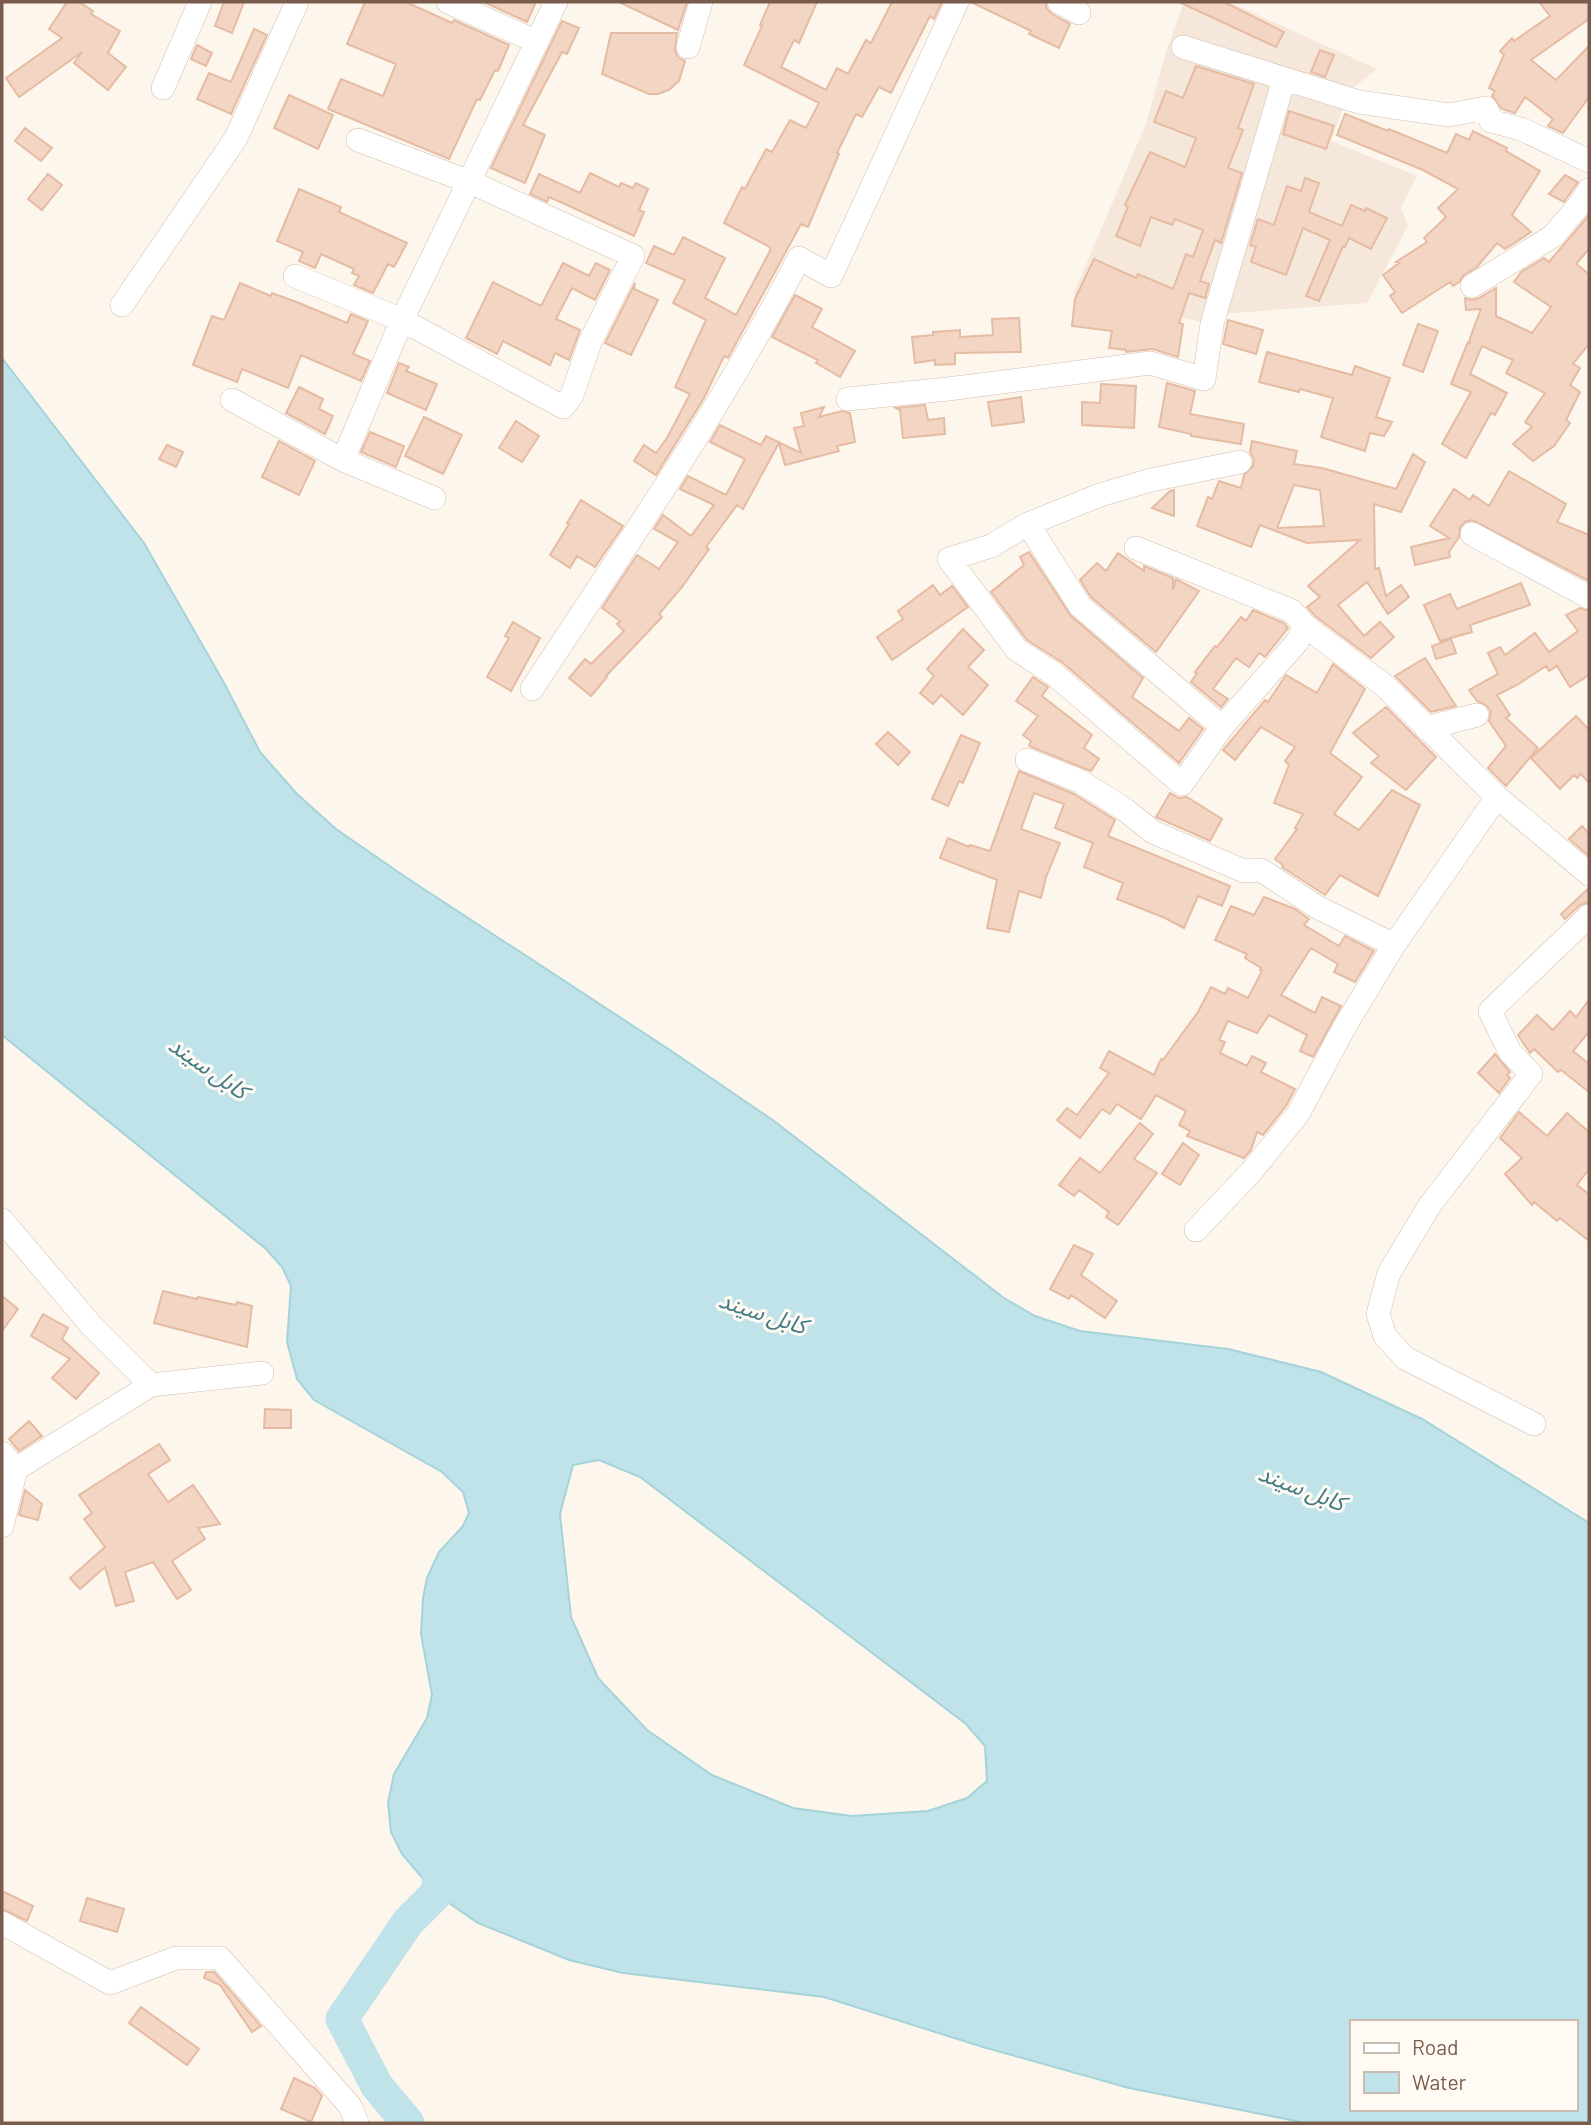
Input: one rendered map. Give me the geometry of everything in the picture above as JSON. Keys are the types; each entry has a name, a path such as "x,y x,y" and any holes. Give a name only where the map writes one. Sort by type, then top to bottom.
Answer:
{"street":[{"path":"163,88 200,2"},
{"path":"122,304 236,138 297,2"},
{"path":"448,2 537,42"},
{"path":"342,460 402,320 556,2"},
{"path":"688,47 701,2"},
{"path":"532,689 694,442 772,311 799,258 831,276 957,2"},
{"path":"1059,2 1079,13"},
{"path":"1183,47 1359,102 1449,115 1486,108 1491,121 1521,129 1589,161"},
{"path":"848,399 1150,363 1204,379 1212,324 1284,79"},
{"path":"295,276 402,320 563,407 572,394 590,342 633,256 470,182 358,140"},
{"path":"1472,286 1553,236 1589,190"},
{"path":"232,400 342,460 435,498"},
{"path":"1240,462 1151,480 1100,495 1028,524 991,546 949,559 1017,650 1054,674 1182,784 1222,727 1297,642 1305,626"},
{"path":"1028,524 1080,606 1222,727"},
{"path":"1472,534 1589,597"},
{"path":"1136,548 1292,611 1305,626 1385,686 1497,797 1589,874"},
{"path":"1426,729 1477,715"},
{"path":"1027,760 1080,781 1124,809 1153,832 1244,871 1261,870 1317,907 1394,945"},
{"path":"1196,1230 1251,1172 1298,1114 1345,1026 1394,945 1497,797"},
{"path":"1534,1424 1405,1358 1385,1336 1378,1314 1389,1273 1430,1205 1531,1074 1510,1052 1490,1011 1589,916"},
{"path":"2,1220 91,1325 151,1385"},
{"path":"2,1526 9,1461 151,1385 262,1373"},
{"path":"2,1923 110,1983 176,1958 220,1958 350,2106 357,2123"}],"shaded area":[{"path":"1184,2 1229,2 1377,69 1349,91 1331,141 1417,176 1401,208 1408,226 1367,303 1221,314 1212,324 1073,295 1146,124 1166,52"}],"water":[{"name":"کابل سيند","path":"2,358 144,543 223,681 260,752 297,794 336,829 774,1121 1004,1298 1035,1316 1080,1331 1228,1349 1321,1372 1422,1419 1589,1523 1589,2123 1306,2123 1129,2088 983,2047 824,1997 623,1973 569,1960 478,1923 436,1894 402,1854 391,1832 388,1802 394,1774 427,1718 432,1695 421,1634 423,1598 427,1578 439,1552 463,1526 469,1513 463,1492 442,1472 314,1400 297,1379 287,1342 291,1286 282,1267 266,1249 2,1035","holes":["599,1460 640,1477 966,1724 985,1746 987,1781 967,1798 928,1811 852,1816 793,1808 712,1775 647,1730 598,1678 571,1617 560,1514 573,1465"]}],"building":[{"path":"67,2 79,2 93,11 91,14 120,31 108,53 126,67 108,90 74,63 82,52 19,97 6,78 62,38 49,29"},
{"path":"224,2 244,2 232,33 215,26"},
{"path":"365,2 406,2 509,45 498,71 495,70 480,100 477,99 449,159 328,109 341,79 383,96 396,64 347,44"},
{"path":"484,2 536,2 527,22"},
{"path":"619,2 687,2 678,30"},
{"path":"770,2 817,2 799,43 794,40 781,67 826,90 837,68 848,74 866,40 871,43 892,2 942,2 934,19 930,16 891,93 879,87 862,117 856,114 837,153 839,154 808,227 801,224 728,358 724,356 704,398 656,475 634,461 644,445 656,453 690,394 675,387 706,320 673,303 685,280 646,263 654,246 674,255 683,237 725,258 705,298 736,315 770,247 724,223 742,187 745,189 766,149 772,152 790,120 806,128 819,103 744,65"},
{"path":"971,2 1045,2 1052,14 1070,24 1059,48"},
{"path":"1179,2 1224,2 1284,32 1276,47"},
{"path":"1539,2 1589,2 1589,19 1531,60 1556,80 1589,46 1589,97 1563,133 1548,126 1553,119 1525,97 1515,113 1502,109 1492,96 1495,91 1489,88 1504,55 1500,51 1512,38 1514,41 1550,16"},
{"path":"562,21 579,28 567,54 562,52 523,125 545,135 525,183 491,168"},
{"path":"254,29 267,35 231,114 197,99 209,73 231,82"},
{"path":"611,33 677,33 675,51 678,57 685,61 679,81 669,90 649,94 602,74"},
{"path":"197,45 212,53 206,66 191,59"},
{"path":"1320,50 1334,55 1325,77 1311,72"},
{"path":"1196,66 1254,84 1238,128 1243,130 1228,168 1242,173 1221,243 1215,240 1200,281 1209,284 1205,298 1189,293 1179,323 1183,324 1178,357 1153,349 1126,352 1109,348 1112,331 1072,326 1075,299 1094,259 1136,278 1138,274 1173,289 1186,254 1193,257 1203,230 1175,219 1172,225 1151,217 1140,246 1116,236 1128,207 1125,205 1150,152 1185,167 1196,138 1154,122 1166,91 1183,98"},
{"path":"289,95 333,115 318,149 274,128"},
{"path":"1289,111 1334,126 1326,149 1283,134"},
{"path":"1345,114 1447,153 1456,134 1469,140 1473,131 1507,148 1506,151 1540,171 1512,215 1531,232 1505,249 1497,243 1477,267 1464,275 1459,282 1453,286 1450,282 1402,313 1390,296 1395,292 1383,275 1399,263 1396,262 1427,242 1424,238 1446,217 1438,208 1458,189 1423,170 1337,135"},
{"path":"25,128 52,148 41,161 15,141"},
{"path":"590,173 619,187 621,183 633,188 636,183 648,189 639,210 644,212 634,236 549,197 547,202 530,194 539,174 580,193"},
{"path":"48,174 62,185 42,210 28,199"},
{"path":"1565,175 1578,182 1564,202 1549,194"},
{"path":"1305,178 1319,183 1309,212 1342,226 1351,205 1365,211 1366,208 1387,218 1371,249 1349,238 1319,301 1306,296 1330,240 1303,228 1286,275 1251,262 1256,247 1250,245 1258,219 1274,225 1287,186 1301,191"},
{"path":"299,189 341,207 339,212 407,243 394,267 388,264 373,293 354,285 359,276 352,273 354,269 321,254 315,268 299,261 303,252 277,241"},
{"path":"1589,215 1589,249 1576,264 1589,274 1589,344 1573,364 1580,368 1570,385 1580,392 1566,420 1570,423 1554,446 1533,461 1513,444 1532,427 1525,422 1545,393 1506,373 1513,360 1482,346 1470,374 1507,393 1495,415 1491,413 1466,458 1442,444 1471,392 1451,384 1468,342 1470,343 1481,309 1466,310 1465,298 1479,298 1496,288 1496,316 1532,333 1551,307 1514,282 1521,272 1544,258 1549,262"},
{"path":"563,263 589,276 596,263 610,270 595,300 572,288 556,319 580,330 569,360 555,353 550,365 503,341 497,354 466,338 493,282 541,306"},
{"path":"240,283 347,323 351,314 368,321 353,354 370,361 361,381 301,355 288,388 242,369 237,382 193,365 212,316 224,320"},
{"path":"635,283 634,289 658,300 631,355 605,343"},
{"path":"795,295 822,309 812,327 855,351 840,377 816,363 818,360 772,337"},
{"path":"1019,318 1021,352 955,353 955,364 935,365 935,360 915,363 912,337 960,330 960,337 993,335 992,319"},
{"path":"1228,320 1263,330 1256,354 1223,344"},
{"path":"1418,324 1438,331 1423,372 1403,365"},
{"path":"1267,352 1352,375 1355,366 1390,378 1376,417 1392,422 1384,436 1370,433 1365,451 1321,437 1333,398 1259,382"},
{"path":"399,363 409,367 406,371 437,384 426,410 387,393"},
{"path":"1167,383 1195,391 1190,414 1244,424 1241,444 1191,436 1159,427"},
{"path":"1101,384 1136,386 1134,428 1082,425 1082,402 1100,403"},
{"path":"299,387 323,399 319,409 333,416 325,434 286,413"},
{"path":"1021,397 1024,422 992,426 988,402"},
{"path":"925,405 928,420 944,418 945,434 903,438 900,410 896,408"},
{"path":"824,407 819,417 842,411 850,413 855,442 837,446 839,451 785,465 779,443 743,509 737,505 706,547 709,549 682,587 659,614 662,617 606,676 591,696 569,678 585,659 591,664 624,631 617,624 620,621 602,608 637,555 659,569 678,542 654,529 663,515 691,536 714,505 680,489 688,476 726,495 745,459 710,442 720,425 761,445 766,436 801,453 794,428 804,426 801,413"},
{"path":"424,417 462,435 443,474 405,456"},
{"path":"516,421 539,436 522,462 499,448"},
{"path":"370,432 404,446 396,467 361,452"},
{"path":"279,441 315,461 299,495 262,477"},
{"path":"1252,441 1297,451 1294,464 1322,468 1396,489 1413,454 1425,462 1401,512 1374,504 1375,569 1379,568 1386,596 1401,585 1409,597 1388,614 1367,582 1338,605 1364,636 1380,622 1394,637 1371,658 1307,607 1320,597 1308,586 1360,540 1307,543 1260,525 1251,547 1197,526 1208,497 1212,499 1219,481 1241,488 1244,475 1253,466 1254,459 1250,452","holes":["1294,485 1320,490 1324,526 1277,528"]},
{"path":"167,445 183,452 176,467 159,459"},
{"path":"1509,471 1566,504 1557,522 1589,535 1589,581 1472,520 1460,527 1459,537 1449,552 1450,557 1415,565 1411,547 1449,538 1430,526 1454,489 1470,500 1473,495 1489,506"},
{"path":"1174,490 1174,516 1152,508 1170,491"},
{"path":"581,500 623,526 595,567 577,556 570,568 550,555"},
{"path":"1029,552 1071,616 1143,678 1132,697 1179,731 1189,718 1203,729 1179,763 1063,663 1027,640 991,592 1024,565 1020,557"},
{"path":"1118,553 1144,571 1144,566 1173,578 1173,590 1176,579 1199,591 1156,652 1091,597 1080,580 1097,563 1106,571"},
{"path":"1521,583 1530,605 1470,625 1472,632 1440,641 1424,605 1450,594 1457,609"},
{"path":"933,585 940,595 952,586 968,607 892,660 877,637 903,619 898,611"},
{"path":"1580,608 1589,611 1589,675 1570,687 1557,666 1549,671 1546,666 1497,695 1510,715 1506,718 1538,748 1506,786 1488,768 1506,746 1489,721 1491,712 1487,706 1477,701 1469,690 1498,674 1488,653 1500,647 1505,655 1535,633 1549,652 1578,631 1566,615"},
{"path":"1253,610 1284,623 1288,628 1265,657 1259,653 1249,667 1236,658 1213,689 1228,699 1221,707 1191,682 1197,673 1195,672 1215,646 1217,647 1241,617 1246,621"},
{"path":"513,622 540,638 511,691 487,677 509,638 505,636"},
{"path":"963,629 984,650 968,667 988,685 963,715 941,695 933,704 920,693 934,676 927,669"},
{"path":"1451,639 1456,653 1436,659 1432,646"},
{"path":"1425,658 1456,706 1431,712 1395,676"},
{"path":"1333,664 1365,689 1330,753 1362,777 1334,814 1359,830 1392,790 1420,805 1378,896 1340,875 1325,895 1282,867 1275,859 1297,829 1295,828 1303,814 1274,803 1289,765 1285,761 1295,747 1261,727 1235,760 1223,750 1265,700 1268,702 1286,675 1317,693"},
{"path":"1033,677 1048,687 1042,696 1092,735 1084,748 1099,759 1091,771 1029,746 1031,741 1023,735 1038,716 1016,701"},
{"path":"1386,707 1436,757 1406,790 1371,763 1379,756 1353,733"},
{"path":"1576,716 1589,730 1589,783 1581,774 1577,778 1574,775 1560,789 1531,758"},
{"path":"888,732 910,752 898,765 876,744"},
{"path":"961,735 980,743 963,783 959,781 948,806 932,799"},
{"path":"1019,771 1074,794 1115,820 1108,836 1230,886 1222,906 1198,896 1184,928 1117,899 1123,883 1084,867 1093,843 1055,828 1064,804 1034,793 1021,829 1060,843 1046,877 1041,898 1019,891 1009,932 987,928 997,880 940,858 948,838 969,847 970,845 990,851"},
{"path":"1170,793 1179,798 1187,797 1222,819 1210,841 1156,817"},
{"path":"1582,826 1589,834 1589,856 1569,839"},
{"path":"1589,888 1589,902 1580,905 1565,919 1561,914"},
{"path":"1264,897 1295,909 1309,919 1304,925 1339,946 1345,936 1374,951 1355,982 1334,972 1338,964 1311,948 1281,995 1315,1013 1322,997 1341,1006 1313,1057 1300,1051 1307,1035 1269,1015 1257,1033 1228,1021 1219,1040 1225,1042 1220,1053 1247,1066 1252,1056 1266,1063 1261,1072 1295,1089 1286,1106 1263,1135 1257,1132 1251,1150 1244,1158 1187,1136 1190,1131 1179,1125 1186,1111 1156,1095 1141,1119 1117,1104 1110,1114 1102,1109 1080,1138 1057,1120 1067,1108 1077,1115 1109,1073 1100,1068 1109,1051 1154,1075 1161,1059 1163,1060 1198,1012 1211,987 1225,994 1228,988 1248,998 1262,971 1261,968 1245,958 1247,954 1215,940 1231,906 1254,915"},
{"path":"1589,1000 1589,1032 1573,1051 1589,1064 1589,1092 1561,1070 1558,1072 1534,1049 1530,1053 1518,1035 1537,1015 1553,1030 1570,1011 1576,1017"},
{"path":"1495,1054 1510,1072 1507,1075 1510,1078 1499,1093 1478,1073"},
{"path":"1519,1112 1547,1136 1567,1113 1589,1132 1589,1169 1577,1185 1589,1194 1589,1241 1560,1218 1557,1221 1534,1202 1532,1205 1505,1174 1522,1158 1500,1138"},
{"path":"1140,1123 1153,1134 1134,1159 1157,1173 1118,1225 1106,1217 1109,1212 1079,1190 1074,1196 1059,1185 1080,1158 1100,1173"},
{"path":"1183,1143 1199,1155 1180,1185 1162,1174"},
{"path":"1074,1245 1093,1254 1081,1275 1117,1301 1105,1318 1071,1295 1069,1299 1050,1289"},
{"path":"163,1291 197,1299 198,1297 252,1306 247,1347 154,1323"},
{"path":"2,1296 18,1309 2,1331"},
{"path":"43,1314 68,1328 62,1339 99,1373 76,1399 52,1378 70,1359 31,1336"},
{"path":"265,1409 291,1410 291,1428 264,1428"},
{"path":"29,1421 42,1436 19,1451 9,1439"},
{"path":"159,1444 170,1460 148,1474 168,1502 193,1485 220,1524 198,1528 205,1539 172,1561 191,1590 177,1599 153,1562 125,1572 134,1601 116,1606 105,1567 80,1589 70,1578 105,1547 84,1519 92,1513 79,1495"},
{"path":"25,1490 42,1504 38,1520 19,1515"},
{"path":"2,1891 33,1906 27,1921 2,1909"},
{"path":"87,1898 124,1909 117,1932 80,1921"},
{"path":"206,1972 214,1972 261,2026 252,2032 220,1985 204,1978"},
{"path":"141,2007 199,2049 187,2065 129,2023"},
{"path":"294,2078 315,2088 322,2096 311,2122 281,2109"}],"waterway":[{"path":"408,2123 377,2086 342,2019 408,1922 436,1894 445,1849"}]}
